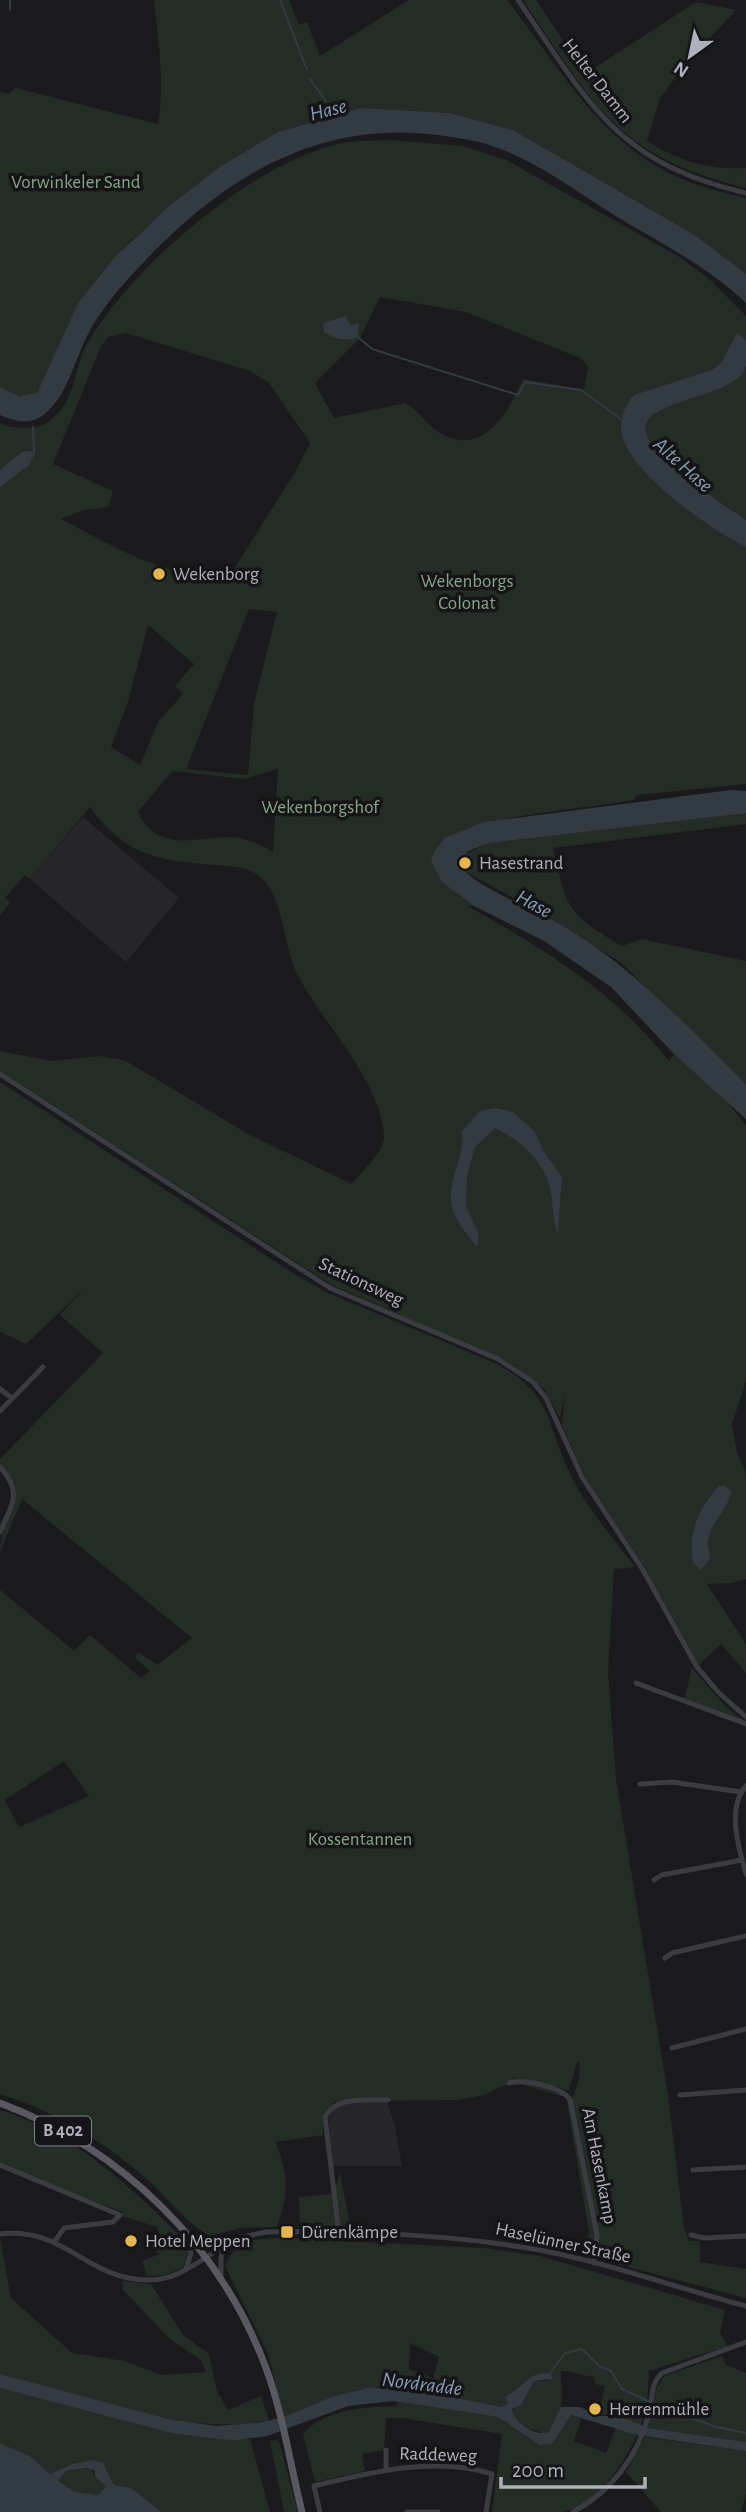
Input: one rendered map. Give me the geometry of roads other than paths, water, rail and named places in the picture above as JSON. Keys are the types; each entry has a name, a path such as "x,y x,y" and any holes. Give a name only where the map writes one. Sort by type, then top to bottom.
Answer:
{"main road":[{"name":"B 402","path":"0,2103 46,2122 99,2153 142,2188 207,2258 221,2278 255,2343 277,2406 302,2512"}],"street":[{"name":"Helter Damm","path":"517,0 587,99 622,138 668,168 746,193"},
{"name":"Stationsweg","path":"0,1074 330,1288 498,1359 524,1374 547,1398 582,1477 643,1570 697,1667 719,1693 746,1717"},
{"path":"0,1411 43,1367"},
{"path":"0,1389 12,1398"},
{"path":"0,1468 10,1479 15,1493 0,1532"},
{"path":"636,1683 746,1724"},
{"path":"640,1784 671,1782 741,1792"},
{"path":"746,1786 741,1792 736,1813 746,1874"},
{"path":"654,1880 662,1875 742,1860"},
{"path":"665,1958 672,1953 746,1936"},
{"path":"672,2048 746,2029"},
{"name":"Am Hasenkamp","path":"509,2083 523,2082 565,2093 570,2099 597,2235 594,2263"},
{"path":"680,2095 746,2090"},
{"path":"339,2234 325,2117 328,2111 343,2101 388,2100"},
{"path":"0,2165 120,2215 113,2222 64,2228 55,2241"},
{"path":"693,2170 746,2167"},
{"name":"Haselünner Straße","path":"207,2258 224,2246 248,2235 267,2232 474,2241 542,2251 594,2263 746,2306"},
{"path":"0,2234 26,2233 55,2241 98,2268 128,2279 164,2279 207,2258"},
{"path":"187,2234 205,2243 224,2246 220,2261 221,2278"},
{"path":"186,2270 191,2253 187,2234"},
{"path":"691,2235 704,2238 746,2236"},
{"path":"573,2512 619,2476 638,2442 648,2418 653,2389 663,2373 746,2342"},
{"name":"Raddeweg","path":"386,2450 386,2470"},
{"name":"Raddeweg","path":"320,2512 314,2486 386,2470 443,2468 492,2474 486,2512"},
{"path":"407,2512 438,2512"}],"waterway":[{"path":"10,0 10,10"},
{"path":"280,0 307,70"},
{"name":"Hase","path":"310,79 326,101"},
{"path":"358,337 372,349 518,395 525,382 581,390 621,419"},
{"path":"33,427 34,453"},
{"path":"551,2372 565,2353 582,2349 599,2366 611,2371 622,2389 648,2401"},
{"path":"655,2404 716,2427 746,2433"}],"place":[{"name":"Wekenborg","path":"159,574"},
{"name":"Hasestrand","path":"465,863"},
{"name":"Dürenkämpe","path":"287,2232"},
{"name":"Hotel Meppen","path":"131,2241"},
{"name":"Herrenmühle","path":"595,2409"}],"park label":[{"name":"Vorwinkeler Sand","path":"76,182"},
{"name":"Wekenborgs Colonat","path":"467,592"},
{"name":"Wekenborgshof","path":"320,807"},
{"name":"Kossentannen","path":"360,1839"}],"water label":[{"name":"Alte Hase","path":"683,465"},
{"name":"Nordradde","path":"422,2384"}]}
